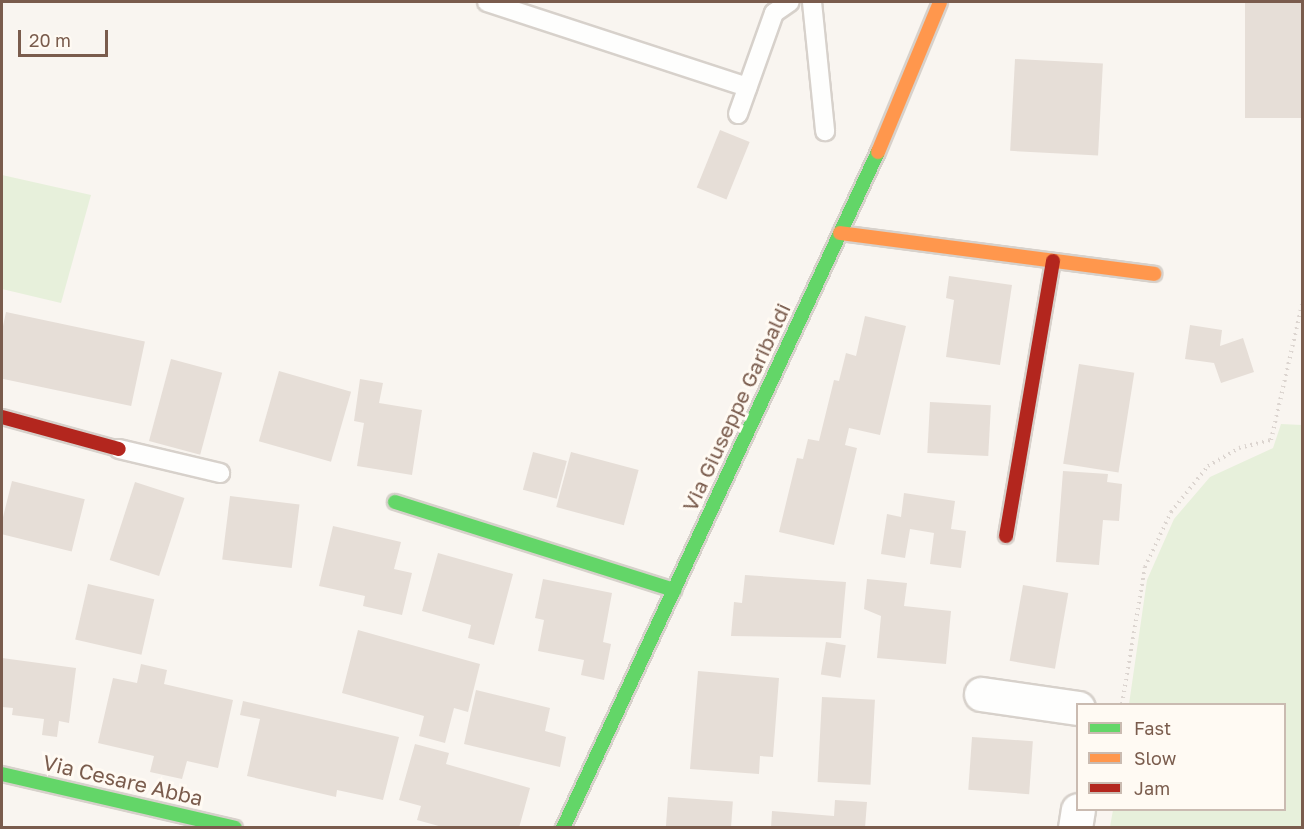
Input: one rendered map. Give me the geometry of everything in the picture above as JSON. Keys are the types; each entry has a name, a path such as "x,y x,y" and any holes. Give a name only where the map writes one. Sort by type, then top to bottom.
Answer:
{"street":[{"name":"Via Giuseppe Garibaldi","path":"566,825 840,233 940,2"},
{"path":"840,233 1154,274"},
{"path":"1006,536 1053,261"},
{"path":"2,417 119,449"},
{"path":"395,502 674,590"},
{"path":"981,694 1076,708"},
{"name":"Via Cesare Abba","path":"2,774 234,828"},
{"path":"1075,828 1078,811"}],"lane":[{"path":"487,2 747,87"},
{"path":"738,114 774,13 790,2"},
{"path":"812,2 825,131"},
{"path":"119,449 220,473"}],"path":[{"path":"1122,703 1145,567 1171,512 1208,466 1239,448 1271,440 1302,305"}],"green space":[{"path":"2,175 91,195 61,303 2,289"},
{"path":"1281,424 1302,425 1302,827 1110,827 1113,811 1286,811 1286,703 1129,703 1147,580 1174,519 1210,477 1273,448"}],"building":[{"path":"1245,2 1302,2 1302,118 1245,118"},
{"path":"1015,59 1103,64 1098,155 1010,151"},
{"path":"720,130 750,142 726,199 697,187"},
{"path":"949,276 1012,285 1000,365 946,357 954,300 946,298"},
{"path":"6,312 145,342 131,406 2,379 2,331"},
{"path":"865,316 906,326 880,435 849,428 845,445 857,448 834,545 779,532 797,458 803,459 808,439 819,441 834,380 839,381 846,353 856,356"},
{"path":"1190,325 1222,330 1220,346 1243,338 1254,372 1221,383 1214,363 1185,359"},
{"path":"171,359 222,373 200,455 149,441"},
{"path":"1079,364 1134,373 1119,473 1063,464"},
{"path":"279,371 351,392 331,462 259,441"},
{"path":"360,379 383,383 379,403 422,410 412,475 357,466 364,423 354,421"},
{"path":"930,402 991,405 988,456 927,453"},
{"path":"533,452 567,461 557,499 523,490"},
{"path":"571,452 639,470 624,525 556,507"},
{"path":"1063,471 1108,474 1107,482 1122,484 1119,521 1103,520 1099,565 1056,562"},
{"path":"12,481 85,499 72,552 2,534 2,521"},
{"path":"135,482 184,498 159,576 110,560"},
{"path":"904,493 955,501 951,529 966,531 961,568 930,564 934,533 910,529 905,558 881,554 887,514 901,517"},
{"path":"230,496 299,505 292,568 222,560"},
{"path":"333,526 401,542 394,569 412,573 402,615 363,606 365,596 319,586"},
{"path":"438,553 513,574 494,645 468,638 471,625 422,611"},
{"path":"745,575 846,582 841,638 731,636 734,602 742,603"},
{"path":"543,579 612,593 603,642 611,644 604,680 581,675 584,660 538,651 544,620 535,618"},
{"path":"867,579 907,583 904,606 951,611 946,664 877,658 881,616 864,609"},
{"path":"88,584 154,599 141,655 75,640"},
{"path":"1023,585 1068,593 1055,669 1010,661"},
{"path":"358,630 480,664 468,712 454,708 445,743 419,736 424,716 342,693"},
{"path":"826,642 846,645 841,678 821,675"},
{"path":"2,658 76,668 69,723 59,721 57,737 42,735 44,719 12,715 13,708 2,707"},
{"path":"141,664 167,670 164,684 233,700 218,768 187,761 182,779 150,772 154,756 98,743 113,678 137,683"},
{"path":"698,671 779,678 773,757 760,756 759,774 690,769"},
{"path":"476,690 550,708 545,731 566,737 560,767 464,744"},
{"path":"822,697 875,700 870,785 818,782"},
{"path":"243,701 399,737 383,800 337,790 336,797 247,776 260,719 240,715"},
{"path":"972,737 1033,741 1029,794 968,790"},
{"path":"415,744 449,753 446,764 530,788 519,828 446,828 417,820 421,806 399,800"},
{"path":"668,797 733,802 731,828 666,828"},
{"path":"835,800 867,802 865,828 771,828 772,811 834,816"}],"traffic: fast":[{"path":"563,828 878,152"},
{"path":"395,502 674,590"},
{"path":"2,774 235,828"}],"traffic: slow":[{"path":"878,152 940,2"},
{"path":"840,233 1154,274"}],"traffic: jam":[{"path":"1006,536 1053,261"},
{"path":"2,417 119,449"}]}
